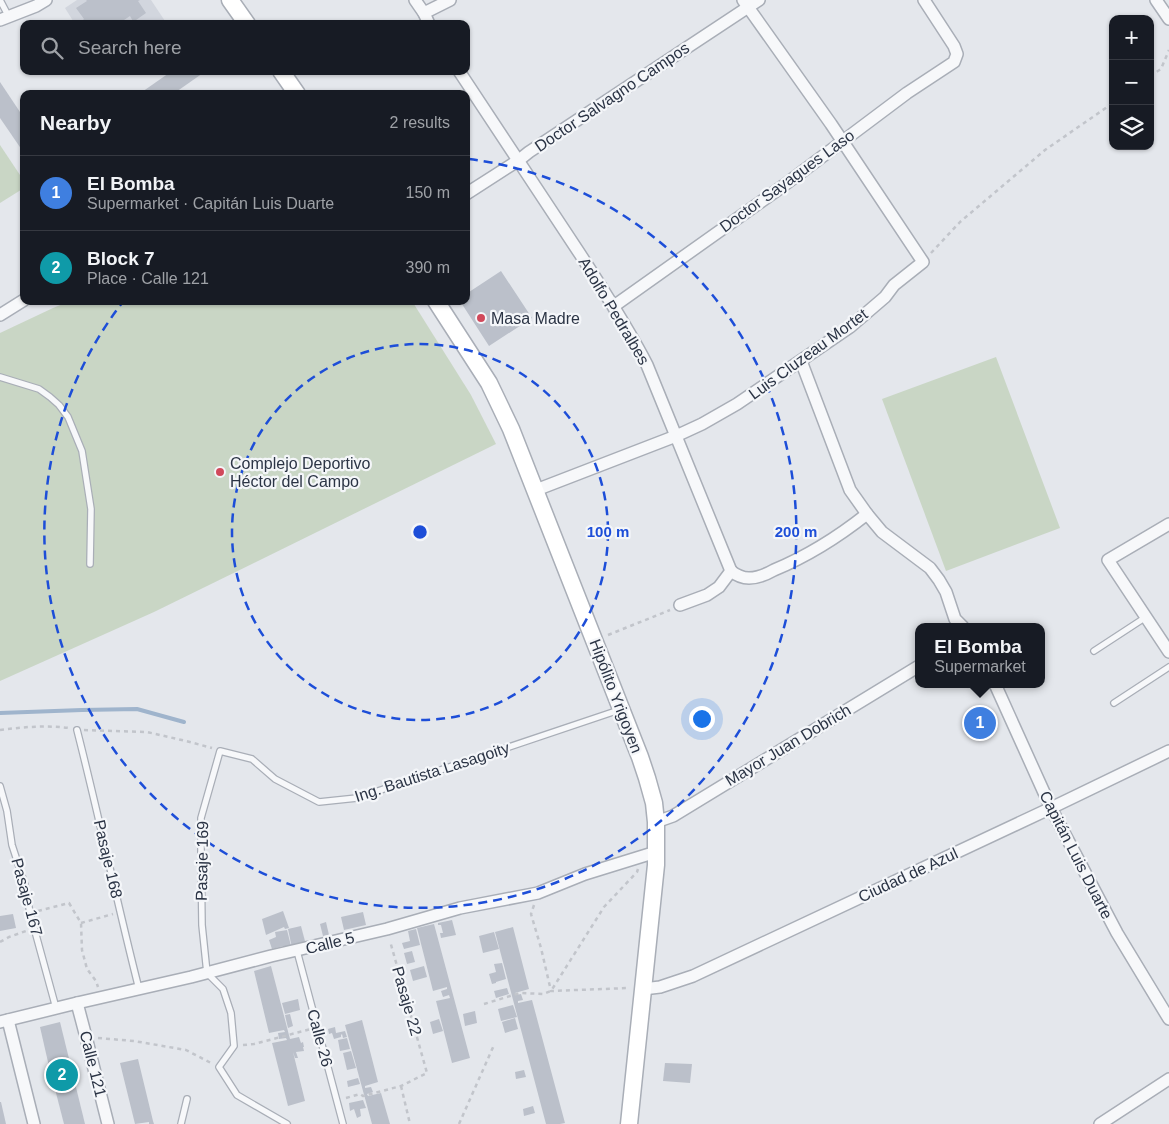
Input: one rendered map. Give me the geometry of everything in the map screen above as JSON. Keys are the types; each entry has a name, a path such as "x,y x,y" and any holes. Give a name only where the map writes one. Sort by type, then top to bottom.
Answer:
{"street":[{"path":"4,18 36,6 46,0"},
{"path":"230,0 244,20"},
{"path":"415,0 426,18 450,0"},
{"name":"Doctor Salvagno Campos","path":"470,191 519,160 745,4 758,0"},
{"name":"Doctor Sayagues Laso","path":"614,306 783,186 907,93 954,62 957,54 954,46 924,0"},
{"path":"1156,0 1169,19"},
{"path":"745,4 831,124 923,262"},
{"path":"284,75 294,90"},
{"name":"Adolfo Pedralbes","path":"462,75 614,306 637,346 647,365 731,572"},
{"name":"Luis Cluzeau Mortet","path":"536,490 676,436 737,404 850,327 885,296 894,285 923,262"},
{"path":"0,315 20,302"},
{"name":"Hipólito Yrigoyen","path":"439,305 489,382 511,429 622,709 654,803 656,822 649,854 656,865 629,1124"},
{"path":"801,361 850,490 882,532 930,568 946,592 955,618 959,623"},
{"path":"680,605 707,595 719,588 731,572 748,578 757,577 787,565 832,540 867,514"},
{"path":"1169,524 1108,560 1169,652"},
{"name":"Mayor Juan Dobrich","path":"656,822 674,816 915,668"},
{"name":"Capitán Luis Duarte","path":"997,688 1051,808 1117,933 1169,1019"},
{"name":"Ciudad de Azul","path":"643,989 660,987 693,976 1169,751"},
{"name":"Calle 5","path":"4,1021 207,974 271,956 387,929 460,908 538,893 585,874 649,854"},
{"name":"Calle 121","path":"77,1003 108,1124"},
{"path":"4,1021 34,1124"},
{"path":"1100,1124 1169,1079"}],"lane":[{"path":"0,0 4,18"},
{"path":"0,377 39,389 59,405 68,417 82,452 90,509 90,564"},
{"path":"1094,651 1146,617"},
{"path":"1114,703 1169,667"},
{"name":"Ing. Bautista Lasagoity","path":"220,751 252,759 275,779 319,802 358,798 622,709"},
{"name":"Pasaje 168","path":"78,730 139,990"},
{"name":"Pasaje 169","path":"207,974 202,924 201,818 220,751"},
{"name":"Pasaje 167","path":"0,786 7,811 12,845 25,885 30,913 56,1008"},
{"name":"Calle 26","path":"297,951 343,1124"},
{"path":"207,974 222,989 231,1013 234,1046 219,1067 237,1095 287,1124"},
{"path":"181,1124 187,1099"}],"path":[{"path":"1154,73 1161,69 1169,50"},
{"path":"923,262 960,222 1030,162 1110,105"},
{"path":"595,641 680,605"},
{"path":"0,730 53,726 78,730 147,732 220,751"},
{"path":"551,991 604,907 637,872 649,854"},
{"path":"538,893 531,914 551,991"},
{"path":"30,913 69,903 81,923 82,950 87,969 96,981 102,997"},
{"path":"81,923 121,912"},
{"path":"0,942 35,928"},
{"name":"Pasaje 22","path":"387,929 427,1073 400,1086"},
{"path":"484,1004 520,993 543,994 551,991 643,989"},
{"path":"234,1046 254,1044 317,1028"},
{"path":"86,1037 134,1041 186,1050 219,1067"},
{"path":"459,1124 494,1045"},
{"path":"337,1100 360,1094 363,1096 400,1086 410,1124"}],"shaded area":[{"path":"77,0 151,0 164,20 72,20 65,8"}],"green space":[{"path":"0,145 20,175 20,190 0,203"},
{"name":"Complejo Deportivo Héctor del Campo","path":"60,305 415,305 471,395 496,444 154,612 0,681 0,333"},
{"path":"996,357 1060,528 946,571 882,399"}],"building":[{"path":"140,0 138,1 146,13 136,20 132,20 130,16 124,20 83,20 76,8 87,1"},
{"path":"166,75 200,75 179,90 145,90"},
{"path":"0,82 20,112 20,147 0,118"},
{"path":"501,271 532,318 489,346 463,305 470,305 470,291"},
{"path":"283,911 289,928 285,929 284,927 266,935 262,919"},
{"path":"363,912 366,925 344,930 341,917"},
{"path":"13,914 16,928 0,931 0,916"},
{"path":"452,920 456,935 441,938 440,933 443,933 441,925 438,925 438,923"},
{"path":"326,922 329,935 323,936 320,924"},
{"path":"434,924 470,1058 452,1063 436,1001 450,998 449,995 443,997 441,991 447,989 447,987 433,991 417,928"},
{"path":"301,926 306,945 292,948 288,929"},
{"path":"513,927 529,989 515,993 516,995 521,994 523,1000 518,1001 518,1003 532,1000 565,1123 546,1124 495,932"},
{"path":"416,929 420,945 404,949 402,943 410,941 408,931"},
{"path":"287,930 291,946 272,949 269,940 276,937 275,932"},
{"path":"494,932 499,949 483,953 479,936"},
{"path":"412,951 415,962 407,964 404,953"},
{"path":"502,963 506,979 492,984 489,974 496,972 494,964"},
{"path":"271,966 290,1039 299,1037 304,1047 304,1051 296,1052 298,1058 295,1058 293,1052 305,1101 288,1106 272,1043 287,1040 286,1038 279,1039 278,1033 285,1032 284,1030 269,1033 254,971"},
{"path":"424,966 427,977 413,981 410,970"},
{"path":"507,988 509,994 496,998 494,991"},
{"path":"298,999 300,1010 285,1014 282,1003"},
{"path":"513,1005 517,1017 501,1021 498,1009"},
{"path":"475,1011 477,1023 465,1026 463,1014"},
{"path":"290,1014 293,1026 288,1028 285,1015"},
{"path":"515,1018 518,1029 505,1033 502,1022"},
{"path":"439,1019 443,1031 433,1034 430,1022"},
{"path":"362,1020 378,1082 365,1086 365,1088 371,1087 373,1092 367,1094 368,1096 381,1093 390,1124 372,1124 345,1025"},
{"path":"60,1022 85,1124 64,1124 48,1062 40,1027"},
{"path":"335,1027 336,1033 345,1031 347,1037 343,1038 342,1034 341,1037 334,1039 332,1033 329,1034 328,1029"},
{"path":"347,1038 350,1049 340,1051 338,1040"},
{"path":"351,1051 356,1068 347,1070 343,1053"},
{"path":"138,1059 154,1124 149,1124 149,1122 135,1124 120,1063"},
{"path":"665,1063 692,1064 690,1083 663,1081"},
{"path":"524,1070 526,1077 516,1079 515,1072"},
{"path":"358,1078 360,1084 348,1087 347,1081"},
{"path":"363,1100 366,1108 360,1109 361,1116 357,1118 354,1109 350,1111 349,1103"},
{"path":"1,1102 6,1124 0,1124"},
{"path":"533,1106 535,1113 524,1116 523,1109"}],"waterway":[{"path":"0,713 137,709 184,722"}],"place":[{"name":"Masa Madre","path":"481,318"},
{"name":"Complejo Deportivo Héctor del Campo","path":"220,472"},
{"name":"El Bomba","path":"980,723"},
{"name":"Block 7","path":"62,1075"}]}
